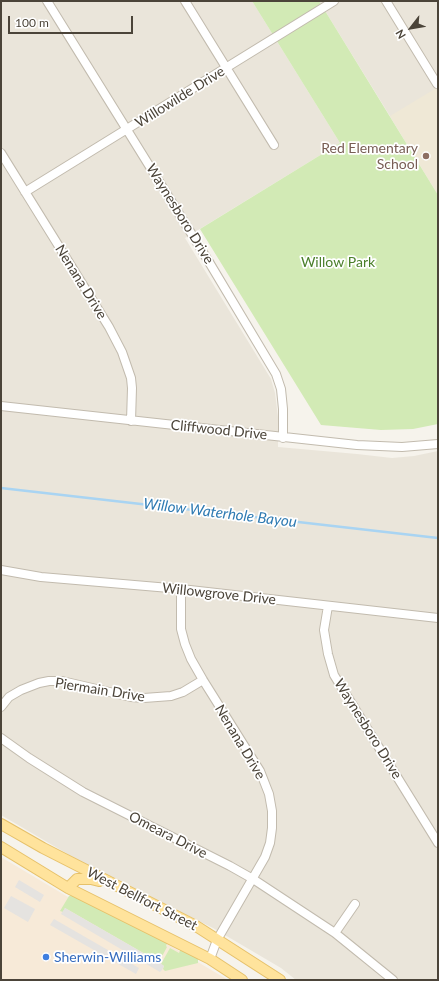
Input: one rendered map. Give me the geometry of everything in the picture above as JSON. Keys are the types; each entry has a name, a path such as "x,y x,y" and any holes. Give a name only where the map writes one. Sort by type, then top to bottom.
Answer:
{"main road":[{"name":"West Bellfort Street","path":"1,824 43,848 196,926 280,980"},
{"name":"West Bellfort Street","path":"1,847 68,888 210,959 242,980"},
{"path":"68,888 77,879 91,879 114,885"}],"street":[{"name":"Waynesboro Drive","path":"47,1 266,355 276,374 281,389 283,438"},
{"path":"185,1 274,145"},
{"name":"Willowilde Drive","path":"25,192 334,1"},
{"path":"386,1 437,84"},
{"name":"Nenana Drive","path":"1,153 109,327 122,352 131,378 131,421"},
{"name":"Cliffwood Drive","path":"1,406 283,438 377,447 402,447 438,444"},
{"name":"Willowgrove Drive","path":"1,570 41,577 181,589 438,618"},
{"name":"Nenana Drive","path":"181,589 181,629 185,644 203,680 260,771 269,794 272,828 270,843 265,857 217,940 210,959"},
{"name":"Waynesboro Drive","path":"328,606 324,630 328,654 334,675 438,843"},
{"name":"Piermain Drive","path":"1,706 20,690 49,681 62,682 131,697 144,698 171,696 183,692 203,680"},
{"name":"Omeara Drive","path":"1,738 29,758 83,792 253,879 335,933 393,980"},
{"path":"335,933 355,904"}],"shaded area":[{"path":"1,1 252,1 340,143 185,238 271,379 275,393 278,417 278,447 392,458 414,456 438,451 438,980 296,980 281,968 213,928 83,863 1,815"},
{"path":"319,1 438,1 438,194"},
{"name":"Red Elementary School","path":"438,87 438,195 390,116"},
{"path":"1,857 68,897 166,943 228,980 1,980"},
{"path":"19,880 44,895 40,902 15,887"},
{"path":"11,896 35,909 28,922 4,908"},
{"path":"65,908 159,962 164,966 162,970 160,972 61,914"},
{"path":"54,919 139,968 136,974 50,925"}],"green space":[{"name":"Willow Park","path":"252,1 319,1 438,195 438,424 413,429 381,430 321,425 200,229 340,143"},
{"path":"74,895 168,941 167,947 159,962 65,908 63,912 60,911 69,896"},
{"path":"170,948 179,953 181,948 198,958 198,963 165,971 163,969 164,966 161,964"}],"waterway":[{"name":"Willow Waterhole Bayou","path":"1,488 438,538"}],"place":[{"name":"Red Elementary School","path":"426,156"},
{"name":"Sherwin-Williams","path":"46,957"}]}
